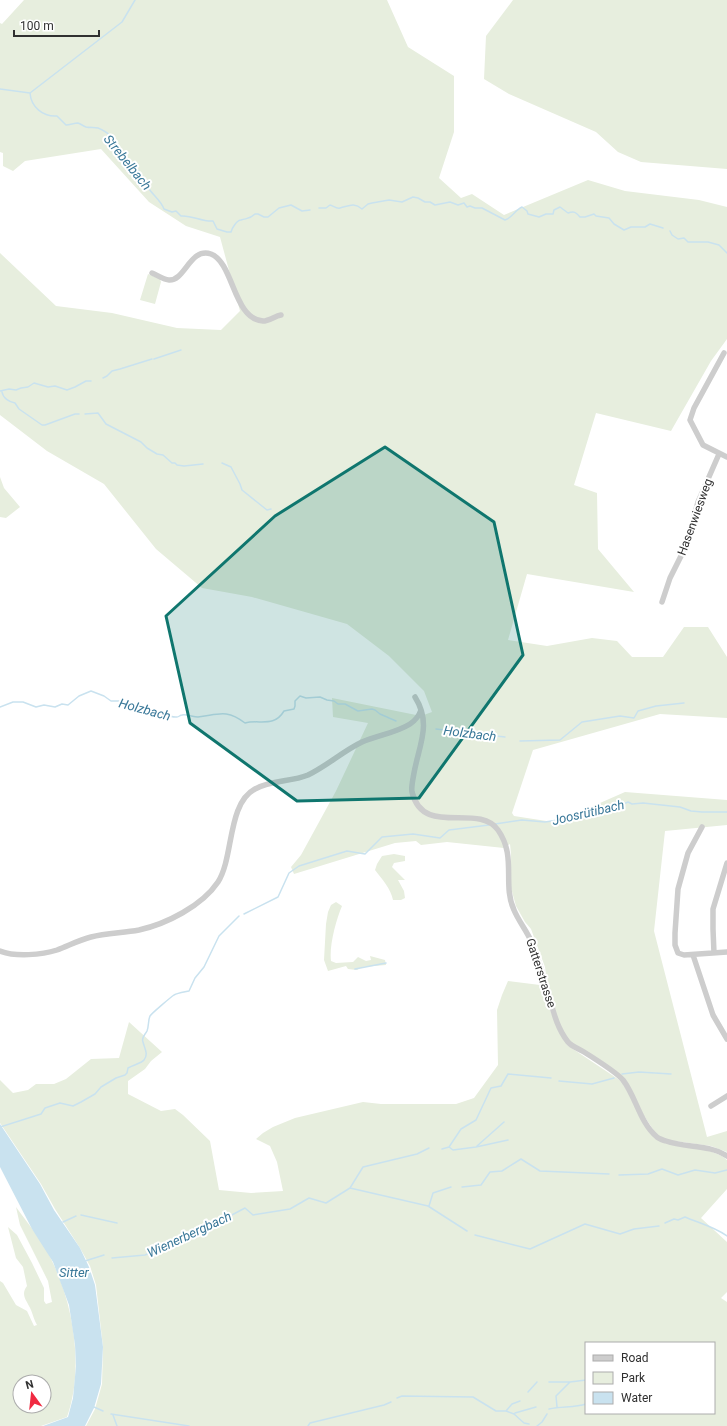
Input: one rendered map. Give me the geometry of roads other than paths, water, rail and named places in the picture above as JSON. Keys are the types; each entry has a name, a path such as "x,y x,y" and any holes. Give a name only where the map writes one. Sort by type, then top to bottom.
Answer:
{"street":[{"path":"152,273 169,280 173,279 182,272 194,258 202,254 209,254 215,256 222,263 238,299 250,316 258,320 266,321 281,315"},
{"path":"724,353 694,408 690,420 703,445 727,457"},
{"name":"Hasenwiesweg","path":"662,602 670,578 686,546 698,502 719,454"},
{"name":"Gatterstrasse","path":"415,697 421,708 425,722 413,780 412,792 420,809 429,814 440,817 482,819 492,824 498,830 507,847 511,903 518,919 528,933 546,983 551,1007 559,1026 569,1043 622,1079 647,1124 658,1138 685,1146 713,1149 727,1156"},
{"path":"0,952 25,954 54,950 91,937 138,930 152,926 183,913 206,896 218,882 224,870 233,829 239,810 242,802 248,795 255,789 265,785 307,775 363,742 410,724 417,719 421,708"},
{"path":"702,827 688,853 678,889 675,933 676,945 678,953 684,956 727,952"},
{"path":"714,953 713,909 727,864"},
{"path":"693,955 713,1015 727,1039"},
{"path":"710,1106 727,1096"}],"water":[{"name":"Sitter","path":"0,1124 40,1184 54,1210 80,1248 89,1267 95,1285 103,1347 101,1384 94,1408 85,1426 43,1426 68,1417 73,1398 76,1366 75,1345 69,1305 53,1262 32,1229 0,1167"}],"waterway":[{"path":"0,89 30,93 122,22 135,0"},
{"name":"Strebelbach","path":"30,93 35,107 47,115 57,116 66,125 78,123 86,127 98,128 108,133 118,154 131,162 164,209 172,212 176,211 181,216 189,216 213,221 217,229 227,232 231,232 239,220 250,218 255,214 268,217 279,208 291,205 302,211 310,210"},
{"name":"Strebelbach","path":"319,208 326,208 330,205 336,208 354,205 362,209 368,204 372,203 389,200 402,202 413,197 435,205 450,202 458,205 464,203 467,207 482,208 505,220 510,218 522,207 528,214 539,217 546,214 553,214 554,210 560,207 568,213 573,212 580,217 594,214 596,216 609,218 614,224 624,230 631,227 645,227 650,224 663,228"},
{"name":"Strebelbach","path":"670,231 672,235 678,239 684,238 688,242 708,242 719,245 727,253"},
{"path":"154,359 181,350"},
{"path":"103,378 112,371 152,359"},
{"path":"0,391 9,389 16,390 28,387 34,383 48,387 55,386 67,390 86,381 91,381"},
{"path":"2,392 4,396 11,402 15,403 19,409 42,425 79,414"},
{"path":"85,414 98,413 106,424 141,442 147,448 157,454 163,455 172,463 184,466 203,464"},
{"path":"222,463 231,467 242,490 267,510 271,509"},
{"name":"Holzbach","path":"0,707 13,702 23,702 36,707 44,705 55,707 62,704 68,705 79,696 91,691 104,696 111,701 134,703 145,712 156,711 174,717 181,715 198,717 227,714 232,715 245,723 266,722 276,719 284,711 294,709 295,701 300,696 306,698 320,697 334,701 338,704 345,704 358,711 372,709 396,721"},
{"name":"Holzbach","path":"520,741 560,740 582,722 620,716 634,718 638,711 656,706 684,703"},
{"name":"Holzbach","path":"436,729 505,737"},
{"name":"Joosrütibach","path":"495,824 522,820 545,822 583,816 617,807 628,802 632,804 643,803 680,807 691,811 727,812"},
{"name":"Joosrütibach","path":"244,914 278,897 289,873 299,866 347,851 365,854 382,837 413,834 440,838 449,830 489,825"},
{"name":"Joosrütibach","path":"0,1127 41,1114 45,1108 60,1103 73,1106 95,1094 101,1087 116,1078 125,1075 128,1068 143,1061 146,1053 142,1039 147,1031 150,1016 174,995 189,991 195,978 204,967 219,936 239,916"},
{"path":"355,969 386,963"},
{"name":"Wienerbergbach","path":"622,1074 639,1072 671,1074"},
{"name":"Wienerbergbach","path":"442,1149 449,1147 461,1129 476,1120 491,1088 501,1086 508,1074 551,1078"},
{"name":"Wienerbergbach","path":"559,1081 592,1084 614,1078"},
{"path":"477,1146 504,1122"},
{"path":"449,1147 453,1150 508,1140"},
{"name":"Wienerbergbach","path":"112,1258 145,1255 171,1244 194,1229 209,1227 245,1208 253,1215 290,1209 309,1198 326,1203 350,1188 363,1167 417,1154 429,1148"},
{"name":"Wienerbergbach","path":"462,1187 481,1185 490,1172 502,1171 521,1159 540,1171 609,1174"},
{"name":"Wienerbergbach","path":"619,1175 648,1174 662,1169 678,1175 695,1170 715,1173 727,1170"},
{"name":"Wienerbergbach","path":"429,1206 433,1193 451,1187"},
{"name":"Wienerbergbach","path":"350,1188 428,1206 467,1231"},
{"name":"Wienerbergbach","path":"81,1215 117,1223"},
{"name":"Wienerbergbach","path":"63,1222 76,1216"},
{"name":"Wienerbergbach","path":"665,1223 674,1219 678,1220 685,1217 727,1236"},
{"name":"Wienerbergbach","path":"475,1235 530,1249 585,1224 620,1234 634,1229 659,1226"},
{"name":"Wienerbergbach","path":"85,1261 104,1255"},
{"path":"549,1382 585,1380"},
{"path":"528,1392 537,1382"},
{"path":"557,1407 556,1396 570,1382"},
{"path":"397,1398 402,1396 473,1397 496,1411 506,1411 512,1404 520,1401"},
{"path":"308,1426 310,1423 391,1402"},
{"path":"549,1409 585,1404"},
{"path":"94,1407 103,1411"},
{"path":"515,1413 536,1407"},
{"path":"506,1411 514,1414 524,1423 529,1424"},
{"path":"111,1414 189,1426"},
{"path":"537,1426 542,1422 547,1414"},
{"path":"113,1415 117,1426"}]}
